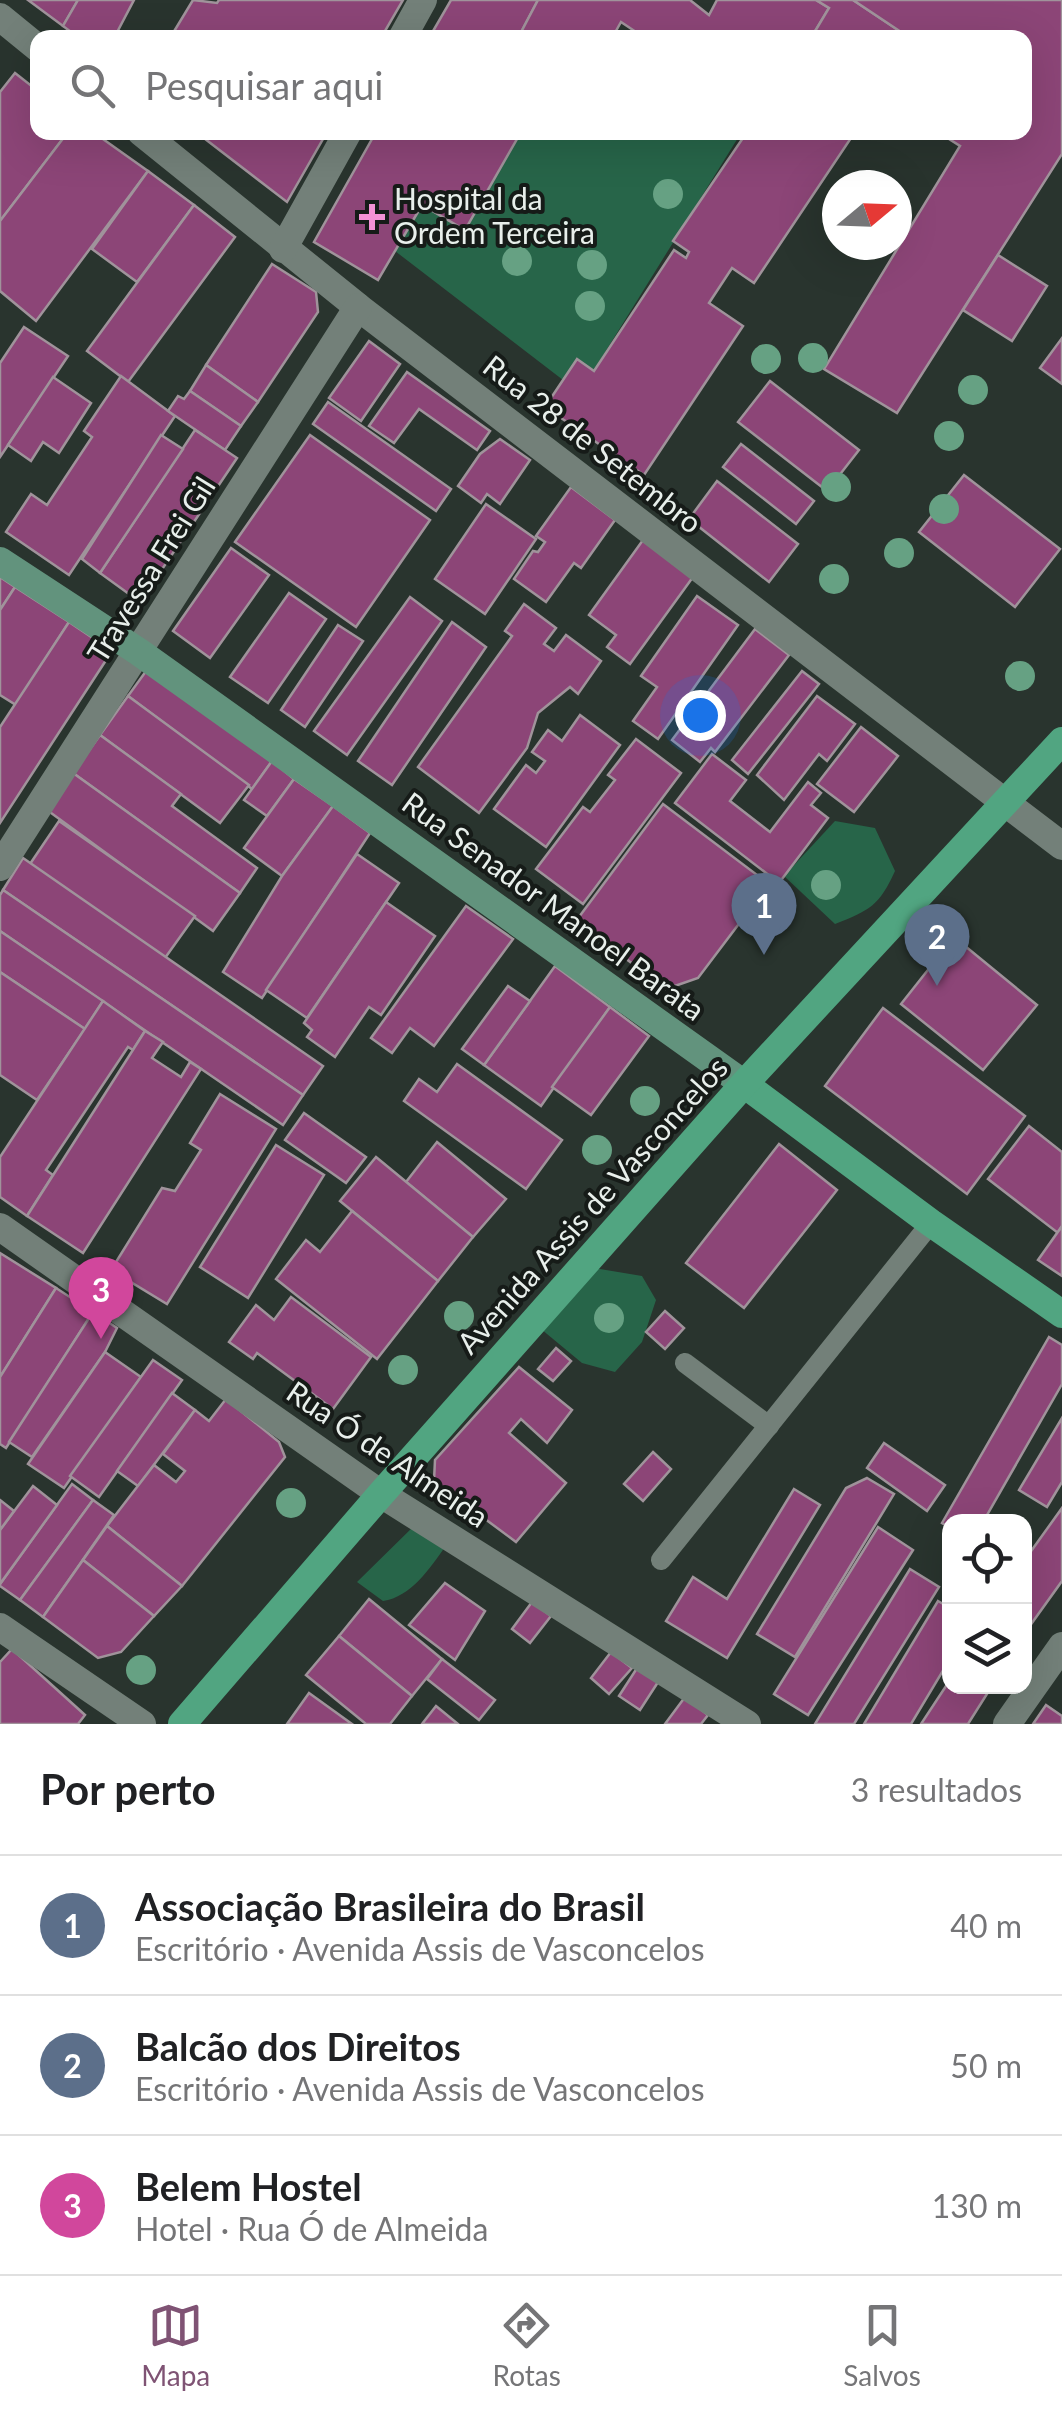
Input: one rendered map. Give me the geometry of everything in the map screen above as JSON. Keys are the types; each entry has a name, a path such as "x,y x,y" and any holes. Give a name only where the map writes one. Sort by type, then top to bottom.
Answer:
{"main road":[{"name":"Rua Senador Manoel Barata","path":"0,561 139,652 1062,1314"},
{"name":"Avenida Assis de Vasconcelos","path":"182,1724 744,1084 1062,741"}],"street":[{"path":"406,30 423,0"},
{"path":"0,17 30,41"},
{"name":"Rua 28 de Setembro","path":"151,140 358,306 1062,846"},
{"path":"284,248 344,140"},
{"name":"Travessa Frei Gil","path":"0,867 358,306"},
{"name":"Rua Ó de Almeida","path":"0,1226 381,1494 748,1724"},
{"path":"0,1627 142,1724"},
{"path":"1008,1724 1062,1646"}],"lane":[{"path":"661,1560 931,1223"},
{"path":"684,1363 769,1426"}],"green space":[{"path":"517,140 737,140 594,370 577,359 563,380 395,251 422,205 465,229"},
{"path":"835,821 875,828 895,871 872,905 835,924 784,876"},
{"path":"594,1268 642,1276 656,1300 642,1342 615,1372 582,1363 541,1329"},
{"path":"416,1524 445,1547 411,1588 383,1601 357,1582"}],"building":[{"path":"28,0 78,0 63,26"},
{"path":"78,0 134,0 118,30 68,30 63,26"},
{"path":"193,0 403,0 386,30 175,30"},
{"path":"451,0 538,0 522,30 434,30"},
{"path":"538,0 690,0 709,15 717,0 816,0 829,8 816,30 633,30 621,22 616,30 522,30"},
{"path":"816,0 853,0 898,30 816,30 829,8"},
{"path":"853,0 1062,0 1062,154 897,413 824,369 890,260 912,260 912,225 960,146 951,140 1032,140 1032,30 898,30"},
{"path":"15,73 30,85 30,140 62,140 0,221 0,92"},
{"path":"62,140 104,140 148,171 36,321 0,291 0,221"},
{"path":"206,140 322,140 287,202"},
{"name":"Hospital da Ordem Terceira","path":"371,140 516,140 465,230 422,205 378,280 314,242"},
{"path":"742,140 850,140 830,170 822,170 822,181 754,283 732,268 709,303 743,326 644,475 545,407 577,359 594,371 674,250 686,258 689,252 673,241"},
{"path":"148,171 194,205 137,282 92,249"},
{"path":"194,205 235,237 128,382 87,351"},
{"path":"998,255 1047,286 1012,341 963,310"},
{"path":"272,264 316,292 318,312 258,402 206,365"},
{"path":"24,327 68,356 0,457 0,363"},
{"path":"1062,338 1062,384 1040,368"},
{"path":"369,341 400,364 361,421 329,398"},
{"path":"206,365 258,402 241,426 190,391"},
{"path":"407,372 490,431 477,450 419,409 394,443 369,426"},
{"path":"121,376 175,416 69,575 6,532 31,494 47,505 92,437 84,431"},
{"path":"53,377 91,403 59,453 43,442 31,461 8,445"},
{"path":"770,381 859,450 827,491 738,422"},
{"path":"190,391 241,426 225,450 168,411 178,396 184,399"},
{"path":"328,402 451,489 436,511 313,424"},
{"path":"195,430 237,458 140,602 100,573"},
{"path":"161,435 183,449 100,573 82,559"},
{"path":"310,435 430,520 356,627 235,542"},
{"path":"500,439 530,460 500,504 487,494 481,503 458,486 480,454"},
{"path":"741,444 814,501 796,524 723,467"},
{"path":"964,475 1060,549 1015,607 919,532"},
{"path":"717,481 798,544 769,582 689,519"},
{"path":"571,487 615,520 581,568 574,563 546,602 514,579 533,551 538,552 545,542 536,536"},
{"path":"486,504 536,539 485,614 435,579"},
{"path":"643,540 693,577 630,664 607,647 616,635 589,615"},
{"path":"231,548 269,575 210,658 173,631"},
{"path":"0,577 15,587 0,610"},
{"path":"15,587 69,622 16,705 0,695 0,610"},
{"path":"289,593 326,619 268,703 230,677"},
{"path":"697,596 738,625 658,739 633,721 657,687 641,676"},
{"path":"410,597 442,621 347,755 314,731"},
{"path":"524,604 556,628 544,644 554,651 566,635 601,661 578,694 570,687 538,713 527,748 479,813 418,767 512,636 505,631"},
{"path":"69,622 112,651 0,823 0,727"},
{"path":"452,622 486,647 392,785 358,761"},
{"path":"338,625 363,641 305,727 281,710"},
{"path":"755,629 789,655 715,752 711,748 700,762 672,740"},
{"path":"149,667 272,761 252,789 128,696"},
{"path":"802,671 819,684 748,774 732,760"},
{"path":"128,696 249,785 220,823 100,735"},
{"path":"817,696 855,724 827,761 819,754 784,800 757,775"},
{"path":"580,715 620,745 546,847 494,809 526,765 536,773 545,761 532,752 548,730 562,741"},
{"path":"861,727 898,756 854,812 817,784"},
{"path":"100,735 181,794 172,806 257,868 240,893 73,773"},
{"path":"636,739 681,773 583,904 536,869 583,807 590,812 615,780 608,775"},
{"path":"712,754 746,780 730,801 770,832 808,782 821,793 811,805 828,818 779,883 675,803"},
{"path":"272,761 294,779 267,816 244,800"},
{"path":"73,773 240,893 213,931 47,810"},
{"path":"294,779 333,806 282,876 244,848"},
{"path":"663,804 769,884 698,978 666,989 576,921"},
{"path":"333,806 370,833 262,998 223,972 282,876"},
{"path":"59,821 195,916 165,958 30,864"},
{"path":"357,854 399,883 307,1018 266,990"},
{"path":"23,858 323,1066 303,1095 3,890"},
{"path":"3,890 303,1095 283,1125 0,931"},
{"path":"386,902 435,936 381,1015 369,1007 335,1057 307,1037 312,1030 304,1023"},
{"path":"466,906 513,939 434,1046 410,1028 392,1053 371,1038"},
{"path":"0,931 103,1001 85,1029 0,972"},
{"path":"954,937 1037,1005 983,1070 901,1004"},
{"path":"555,966 610,1007 541,1106 484,1065"},
{"path":"0,972 85,1029 37,1100 0,1075"},
{"path":"508,986 530,1001 484,1065 462,1049"},
{"path":"103,1001 145,1031 133,1050 128,1047 46,1170 53,1175 27,1216 0,1197 0,1157"},
{"path":"610,1007 649,1036 591,1115 552,1087"},
{"path":"883,1008 1025,1116 967,1194 825,1086"},
{"path":"145,1031 163,1042 152,1058 181,1077 190,1062 201,1069 83,1253 27,1216"},
{"path":"457,1064 562,1140 526,1189 404,1101 419,1079 437,1092"},
{"path":"220,1094 276,1129 167,1304 111,1270 162,1188 175,1191 201,1150 190,1143"},
{"path":"304,1113 366,1157 346,1183 285,1140"},
{"path":"1029,1126 1062,1152 1062,1226 1058,1233 988,1179"},
{"path":"437,1142 506,1199 473,1237 406,1182"},
{"path":"779,1144 837,1190 744,1308 686,1263"},
{"path":"276,1145 324,1175 248,1298 200,1267"},
{"path":"376,1157 473,1237 438,1281 340,1201"},
{"path":"352,1211 438,1281 377,1359 276,1279 306,1240 320,1252"},
{"path":"1062,1226 1062,1276 1038,1260"},
{"path":"0,1253 56,1288 0,1377"},
{"path":"56,1288 93,1312 6,1448 0,1444 0,1377"},
{"path":"291,1297 371,1357 333,1409 257,1353 253,1359 229,1342 256,1305 274,1320"},
{"path":"665,1311 684,1328 665,1349 646,1332"},
{"path":"93,1312 117,1328 105,1352 32,1457 9,1442"},
{"path":"1049,1337 1062,1345 1062,1384 988,1514 947,1514"},
{"path":"556,1348 571,1361 553,1381 538,1369"},
{"path":"105,1352 141,1377 64,1488 28,1464"},
{"path":"153,1360 182,1380 99,1497 70,1476"},
{"path":"519,1367 572,1410 547,1443 521,1419 509,1433 566,1483 516,1542 434,1481 435,1460"},
{"path":"172,1393 195,1410 138,1486 117,1471"},
{"path":"226,1399 279,1442 285,1457 182,1586 107,1526 154,1465 176,1482 185,1471 163,1454 195,1410 209,1421"},
{"path":"1062,1418 1062,1482 1047,1507 1019,1490"},
{"path":"884,1443 945,1485 927,1511 867,1468"},
{"path":"653,1452 671,1469 643,1501 624,1484"},
{"path":"867,1478 894,1494 795,1657 757,1634 846,1488"},
{"path":"72,1484 93,1500 20,1600 0,1584"},
{"path":"33,1486 57,1505 0,1584 0,1530"},
{"path":"794,1489 820,1505 727,1658 666,1621 693,1577 727,1599"},
{"path":"0,1500 14,1511 0,1530"},
{"path":"93,1500 114,1515 43,1617 20,1600"},
{"path":"1062,1508 1062,1581 1032,1623 1032,1604 1032,1550"},
{"path":"107,1526 182,1586 154,1616 83,1560"},
{"path":"878,1527 913,1550 808,1715 774,1694"},
{"path":"83,1560 154,1616 121,1652 98,1658 43,1617"},
{"path":"910,1569 939,1587 854,1724 815,1724"},
{"path":"445,1583 485,1611 455,1660 409,1625"},
{"path":"369,1599 442,1659 412,1696 339,1636"},
{"path":"938,1601 942,1603 942,1672 911,1724 864,1724"},
{"path":"532,1602 551,1616 530,1643 512,1629"},
{"path":"339,1636 412,1696 390,1724 366,1724 306,1675"},
{"path":"12,1649 85,1715 78,1724 0,1724 0,1662"},
{"path":"611,1652 632,1668 609,1694 591,1678"},
{"path":"442,1659 495,1700 479,1720 427,1679"},
{"path":"639,1665 660,1679 640,1710 619,1696"},
{"path":"942,1692 987,1694 968,1724 921,1724"},
{"path":"309,1693 352,1724 287,1724"},
{"path":"685,1697 708,1715 701,1724 665,1724"},
{"path":"1046,1705 1062,1716 1062,1724 1033,1724"},
{"path":"436,1706 458,1724 422,1724"}],"place":[{"name":"Hospital da Ordem Terceira","path":"372,217"},
{"name":"Associação Brasileira do Brasil","path":"764,955"},
{"name":"Balcão dos Direitos","path":"937,986"},
{"name":"Belem Hostel","path":"101,1339"}]}
